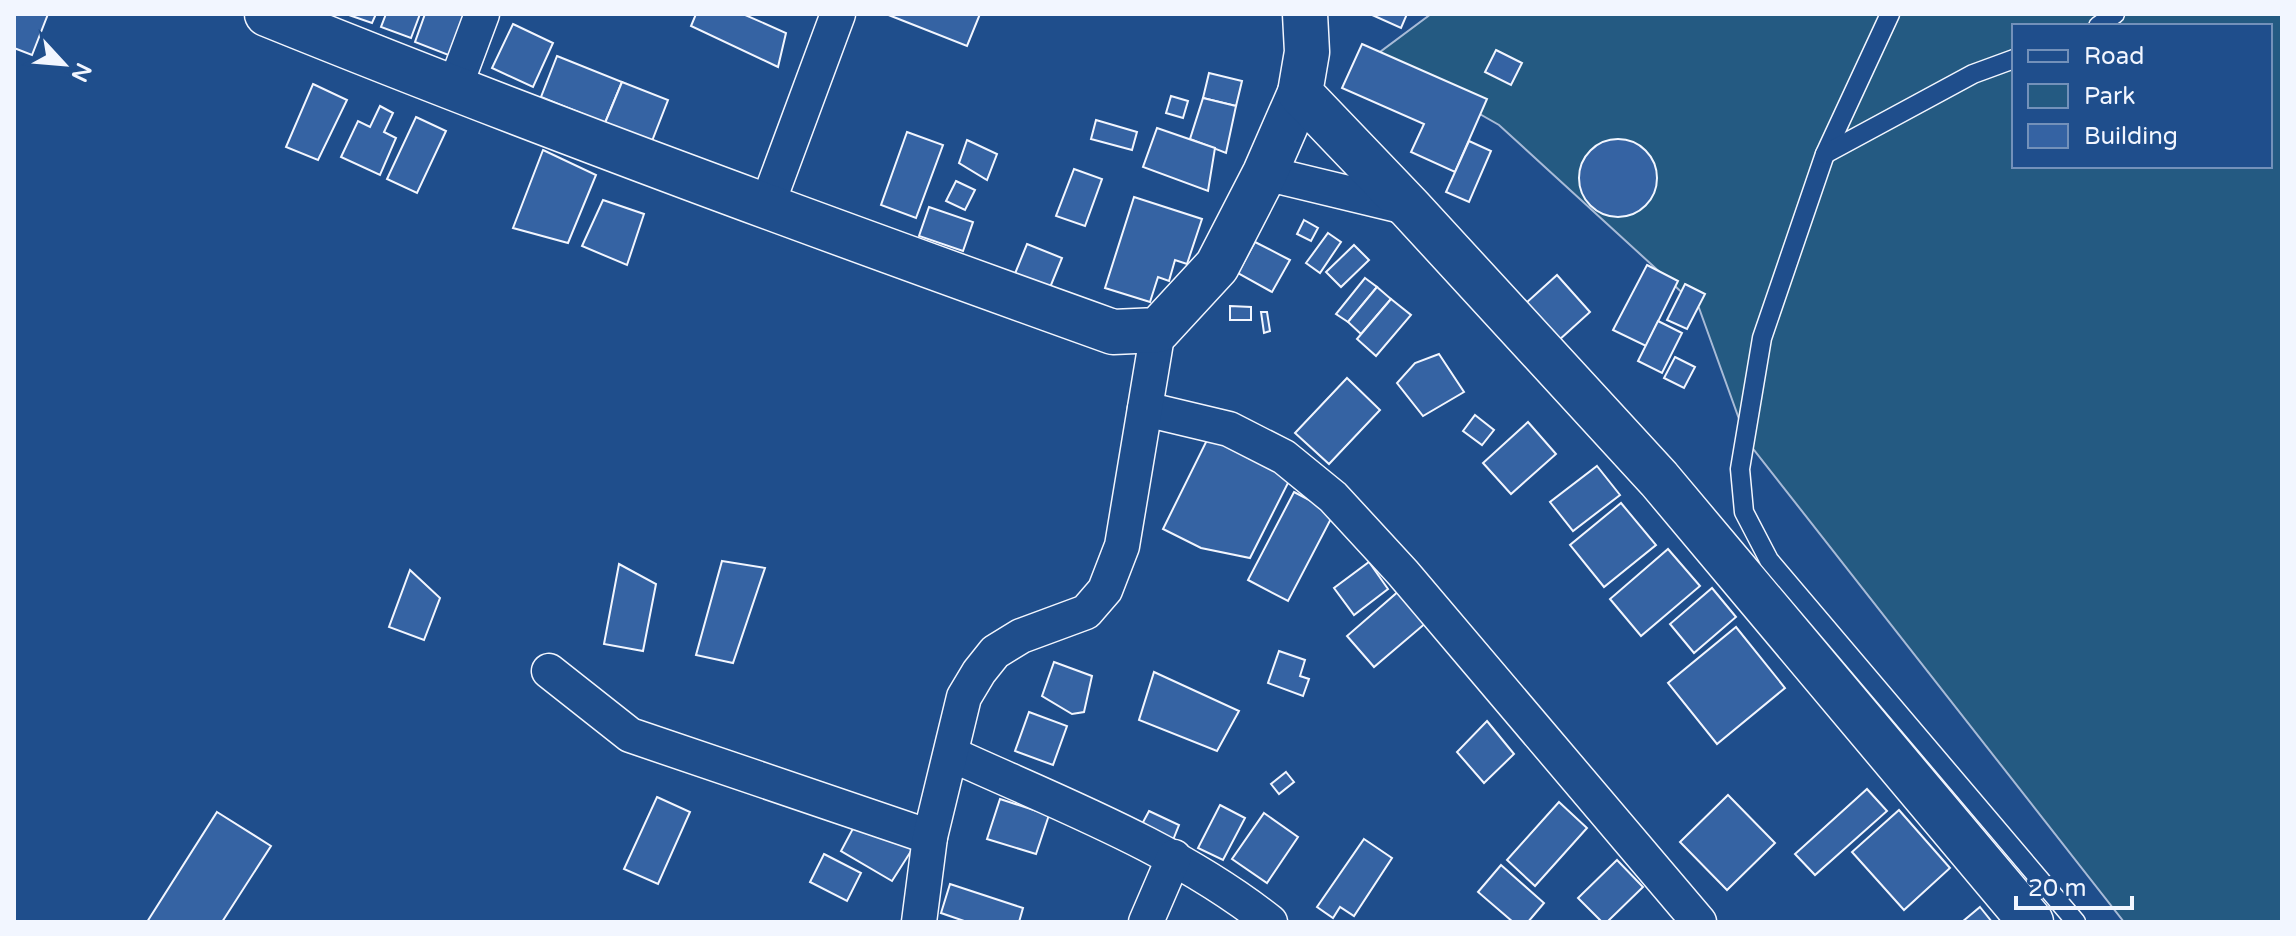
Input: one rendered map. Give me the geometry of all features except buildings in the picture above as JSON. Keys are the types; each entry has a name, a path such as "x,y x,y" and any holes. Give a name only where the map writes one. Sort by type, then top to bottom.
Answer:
{"street":[{"path":"267,14 766,208 1113,332 1158,330"},
{"path":"454,89 482,14"},
{"path":"766,208 838,14"},
{"path":"919,922 930,837 964,697 995,652 1021,636 1086,612 1105,590 1122,546 1158,330 1217,266 1265,173 1300,93 1307,52 1305,14"},
{"path":"1300,93 1659,479 2031,922"},
{"path":"1265,173 1410,208"},
{"path":"1145,409 1229,429 1284,457 1333,497 1403,573 1699,922"},
{"path":"549,671 630,735 930,837"},
{"path":"951,754 1174,857 1243,900 1270,922"},
{"path":"1146,922 1174,857"}],"lane":[{"path":"1890,14 1825,154 1762,338 1740,469 1744,512 1769,560 2076,922"},
{"path":"1825,154 1973,74 2012,60"}],"green space":[{"path":"1431,14 2282,14 2282,922 2124,922 1747,441 1699,308 1499,125 1376,55"}]}
